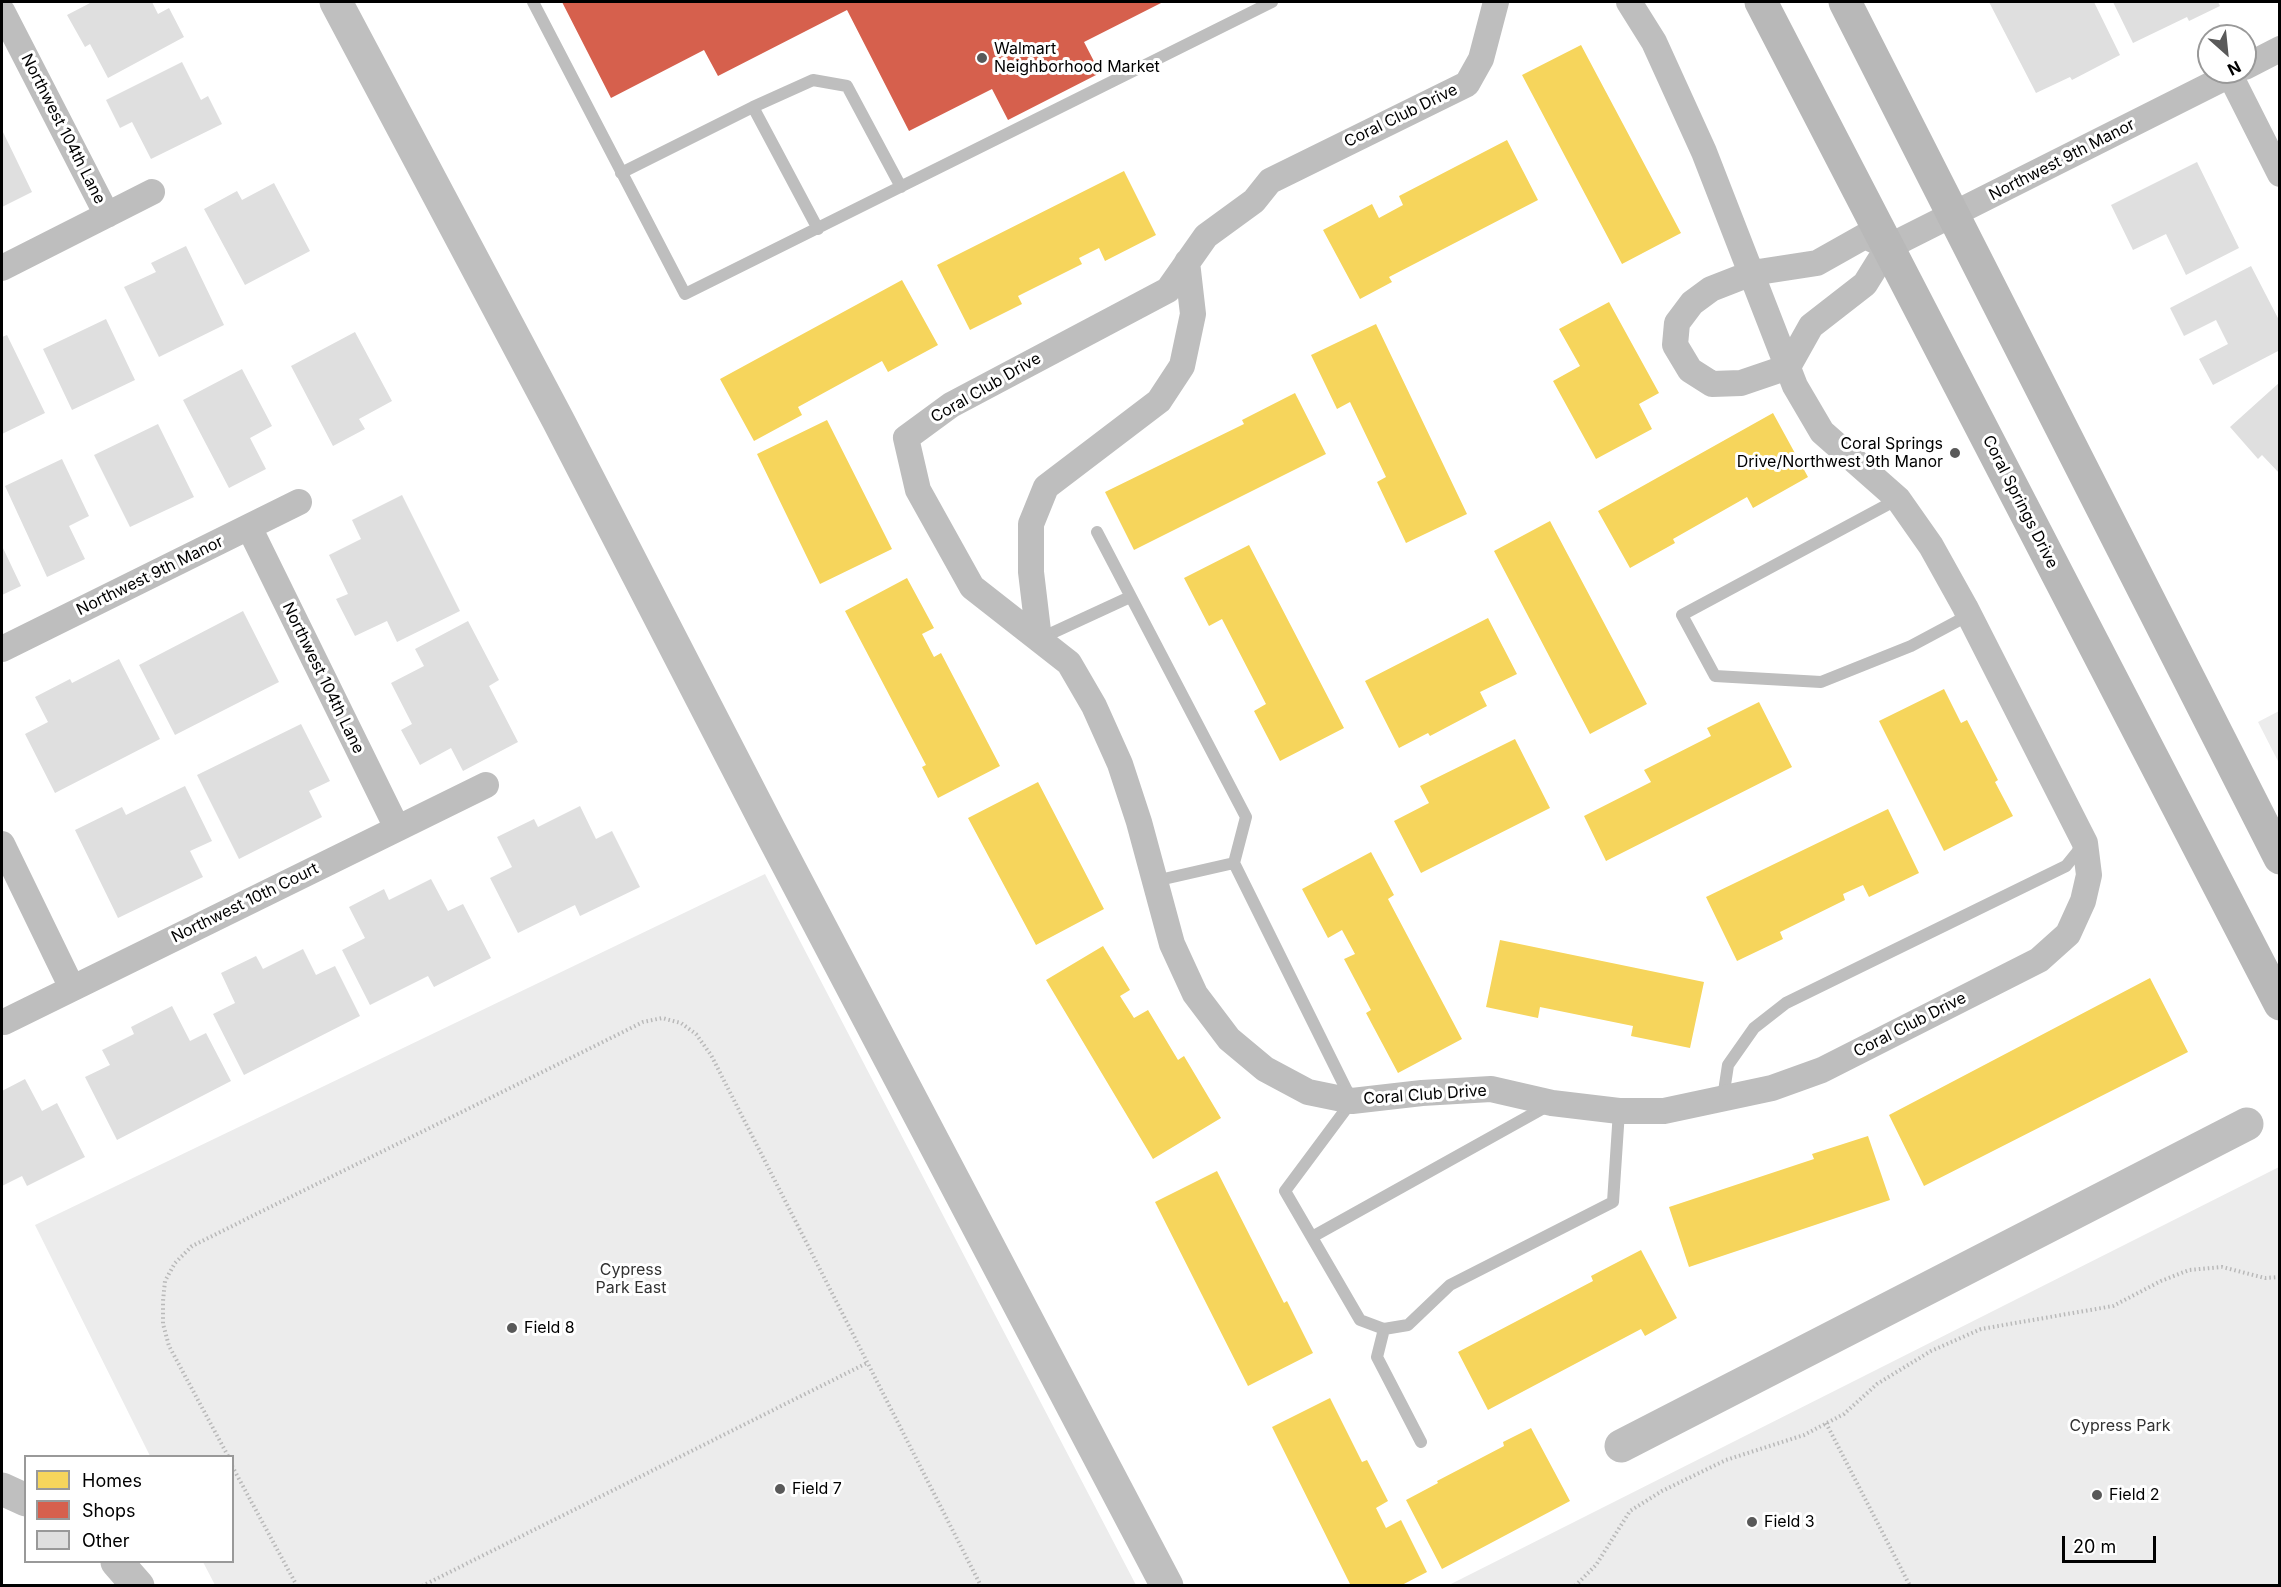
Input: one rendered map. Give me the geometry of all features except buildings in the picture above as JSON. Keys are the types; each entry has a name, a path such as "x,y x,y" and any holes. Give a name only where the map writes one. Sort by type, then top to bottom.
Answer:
{"main road":[{"name":"Coral Springs Drive","path":"1761,2 2280,1004"},
{"path":"1845,2 2280,858"}],"street":[{"name":"Coral Club Drive","path":"1496,2 1481,60 1467,84 1270,181 1254,201 1206,236 1167,290 951,405 906,438 918,490 972,587 1069,663 1094,706 1120,764 1172,944 1195,994 1229,1039 1264,1069 1308,1092 1352,1101 1422,1093 1491,1089 1552,1103 1619,1112 1664,1112 1772,1088 1822,1070 2039,960 2068,934 2083,901 2089,875 2085,843 1969,615 1930,546 1898,499 1822,432 1795,386 1704,152 1654,42 1629,2"},
{"name":"Northwest 104th Lane","path":"2,11 107,215"},
{"name":"Northwest 9th Manor","path":"2257,61 2280,49"},
{"name":"Northwest 9th Manor","path":"1888,247 2211,84"},
{"path":"2242,84 2280,174"},
{"path":"2,268 152,192"},
{"path":"1865,236 1888,247 1865,284 1811,326 1788,367 1741,383 1712,384 1689,370 1675,345 1677,323 1692,303 1711,289 1752,273 1817,263 1865,236"},
{"path":"1039,639 1031,572 1031,524 1046,487 1160,401 1182,366 1193,314 1187,262"},
{"name":"Northwest 9th Manor","path":"2,650 299,502"},
{"name":"Northwest 104th Lane","path":"249,527 397,828"},
{"name":"Northwest 10th Court","path":"4,1022 486,785"},
{"path":"2,844 72,988"}],"lane":[{"path":"532,2 685,294 1272,2"},
{"path":"621,173 753,107 813,80 847,86 901,187"},
{"path":"753,107 818,229"},
{"path":"1898,499 1682,615 1715,676 1821,682 1911,646 1969,615"},
{"path":"1096,532 1246,817 1234,863 1352,1101 1285,1191 1360,1320 1384,1329 1408,1325 1450,1285 1613,1202 1619,1112"},
{"path":"1039,639 1130,597"},
{"path":"1723,1098 1728,1065 1754,1028 1786,1003 2066,866 2085,843"},
{"path":"1155,882 1234,863"},
{"path":"1312,1237 1552,1103"},
{"path":"1384,1329 1377,1357 1421,1442"}],"path":[{"path":"227,1455 169,1346 163,1324 163,1301 165,1281 175,1263 192,1246 643,1022 662,1018 681,1023 696,1034 711,1055 981,1586"},
{"path":"1575,1586 1596,1565 1630,1511 1662,1491 1726,1460 1804,1435 1844,1414 1877,1384 1931,1351 1981,1329 2113,1306 2189,1270 2222,1267 2265,1278 2280,1276"},
{"path":"422,1586 867,1363"},
{"path":"1826,1423 1910,1586"},
{"path":"234,1470 297,1586"}],"green space":[{"path":"2279,711 2279,763 2258,722"},
{"name":"Cypress Park East","path":"765,874 1136,1585 215,1585 204,1563 234,1563 234,1455 150,1455 35,1225"},
{"name":"Cypress Park","path":"2279,1167 2279,1585 1449,1585"}],"waterway":[{"path":"336,2 558,420 769,829 1167,1586"},
{"path":"1621,1446 2247,1124"},
{"path":"2,1489 24,1499"},
{"path":"118,1563 138,1586"}],"place":[{"name":"Walmart Neighborhood Market","path":"982,58"},
{"name":"Coral Springs Drive/Northwest 9th Manor","path":"1955,453"},
{"name":"Field 8","path":"512,1328"},
{"name":"Field 7","path":"780,1489"},
{"name":"Field 2","path":"2097,1495"},
{"name":"Field 3","path":"1752,1522"}]}
